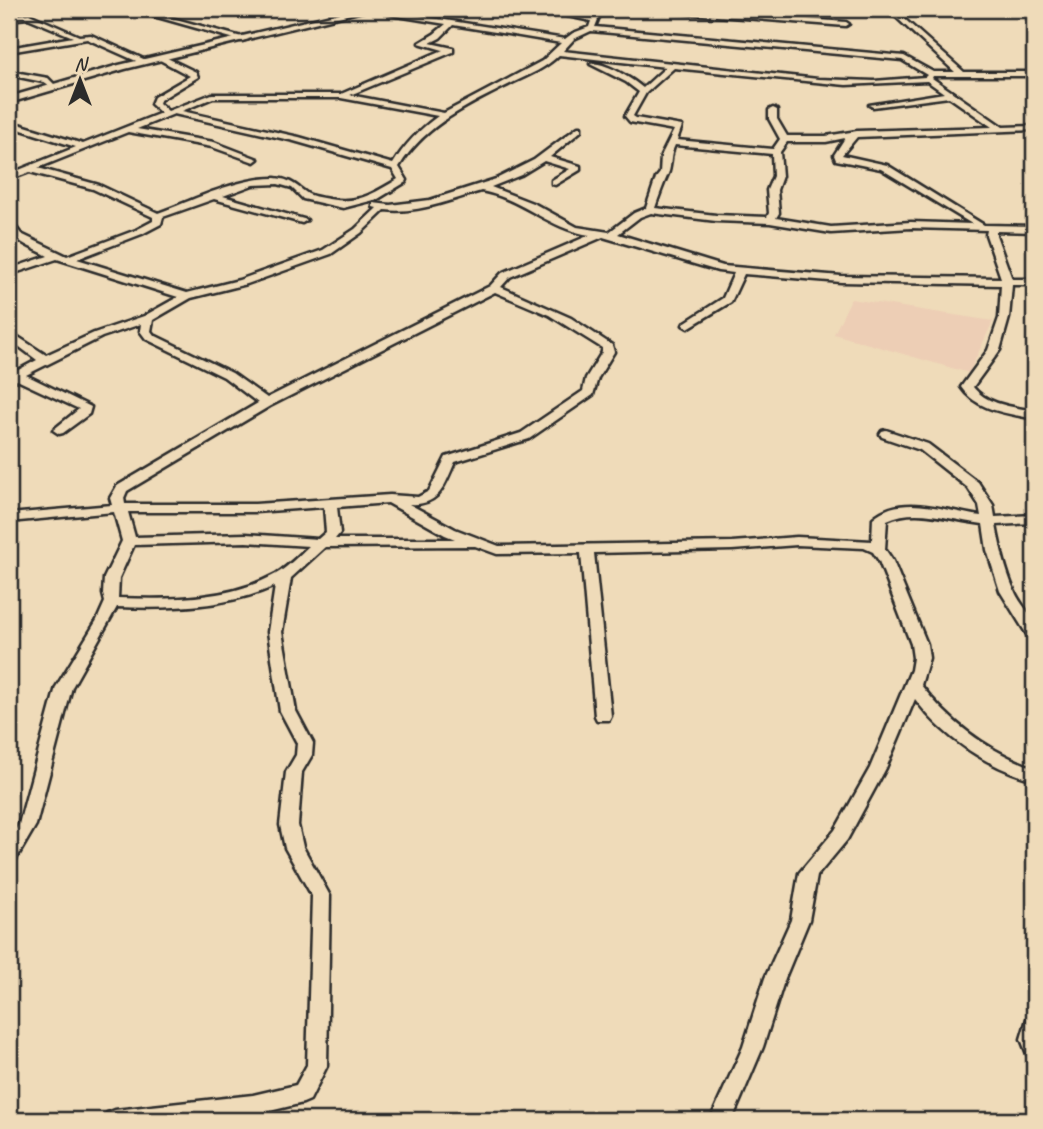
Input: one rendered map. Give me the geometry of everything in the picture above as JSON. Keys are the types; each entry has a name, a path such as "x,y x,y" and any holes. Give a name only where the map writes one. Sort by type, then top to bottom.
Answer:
{"street":[{"path":"12,9 20,15 79,37 107,43 146,62"},
{"path":"132,9 245,39"},
{"path":"9,100 146,62 367,9"},
{"path":"378,9 568,42"},
{"path":"537,9 594,19"},
{"path":"591,29 594,19 601,12 613,9"},
{"path":"651,9 846,24"},
{"path":"872,9 898,16 961,74"},
{"path":"9,18 20,15"},
{"path":"341,96 449,51 424,43 437,36 450,23"},
{"path":"395,167 421,134 444,115 524,76 560,53 569,38 591,29 904,58 930,77 948,95 966,104 1001,129"},
{"path":"9,50 79,37"},
{"path":"560,53 832,81 888,83 961,74 1034,74"},
{"path":"576,55 629,80 643,92"},
{"path":"30,169 96,187 158,216 252,182 278,181 295,186 306,197 343,205 375,197 404,180 395,167 296,139 170,113 155,104 157,99 194,77 163,58"},
{"path":"650,209 660,177 664,173 665,156 679,128 633,120 629,116 643,92 672,66"},
{"path":"9,73 45,80 53,87"},
{"path":"9,177 223,94 289,98 341,96 444,115"},
{"path":"873,105 948,95"},
{"path":"773,110 773,119 784,139"},
{"path":"9,123 83,147"},
{"path":"9,130 18,126"},
{"path":"784,139 1034,128"},
{"path":"375,197 375,205 382,208 404,207 481,188 529,167 578,129"},
{"path":"128,130 214,145 254,159"},
{"path":"851,136 838,155 839,158 884,167 987,226 1007,280 1004,318 994,350 967,387 969,393 982,401 1034,415"},
{"path":"770,220 774,213 772,190 778,183 780,172 776,152 784,139"},
{"path":"672,142 776,152"},
{"path":"543,158 577,168 555,182"},
{"path":"481,188 497,191 532,206 574,230 605,235 695,263 740,271 851,280 1034,282"},
{"path":"211,195 302,220"},
{"path":"14,378 98,335 148,318 187,296 243,282 327,252 358,231 382,208"},
{"path":"9,856 27,825 64,687 112,602 109,594 113,573 129,541 117,498 132,482 266,403 494,288 506,275 605,235 650,209 716,218 770,220 831,230 888,225 1034,229"},
{"path":"9,272 62,258 139,232 158,222 158,216"},
{"path":"9,224 18,236 62,258 187,296"},
{"path":"688,325 723,303 740,271"},
{"path":"9,517 119,508 330,505 390,499 420,501 434,493 450,460 525,436 589,393 592,378 608,352 608,347 537,305 494,288"},
{"path":"148,318 145,331 150,337 228,375 266,403"},
{"path":"9,334 45,360"},
{"path":"14,378 81,403 85,407 85,411 59,430"},
{"path":"886,434 924,447 973,485 986,505 994,551 1007,591 1034,634"},
{"path":"390,499 450,532 497,550 732,546 797,541 866,544 878,549"},
{"path":"112,602 143,604 242,594 284,576 333,533 330,505"},
{"path":"721,1120 800,920 808,873 841,835 878,768 913,686 921,658 919,644 898,586 878,549 880,518 892,510 908,509 988,521 1034,519"},
{"path":"129,541 246,538 321,543 479,543"},
{"path":"587,547 603,716"},
{"path":"115,1120 253,1105 303,1093 317,1066 321,896 294,848 289,825 294,772 304,755 305,743 288,711 275,632 284,576"},
{"path":"913,686 930,711 971,745 1034,774"},
{"path":"1034,1024 1031,1039 1034,1047"}],"shaded area":[{"path":"851,299 993,321 969,373 834,334"}]}
